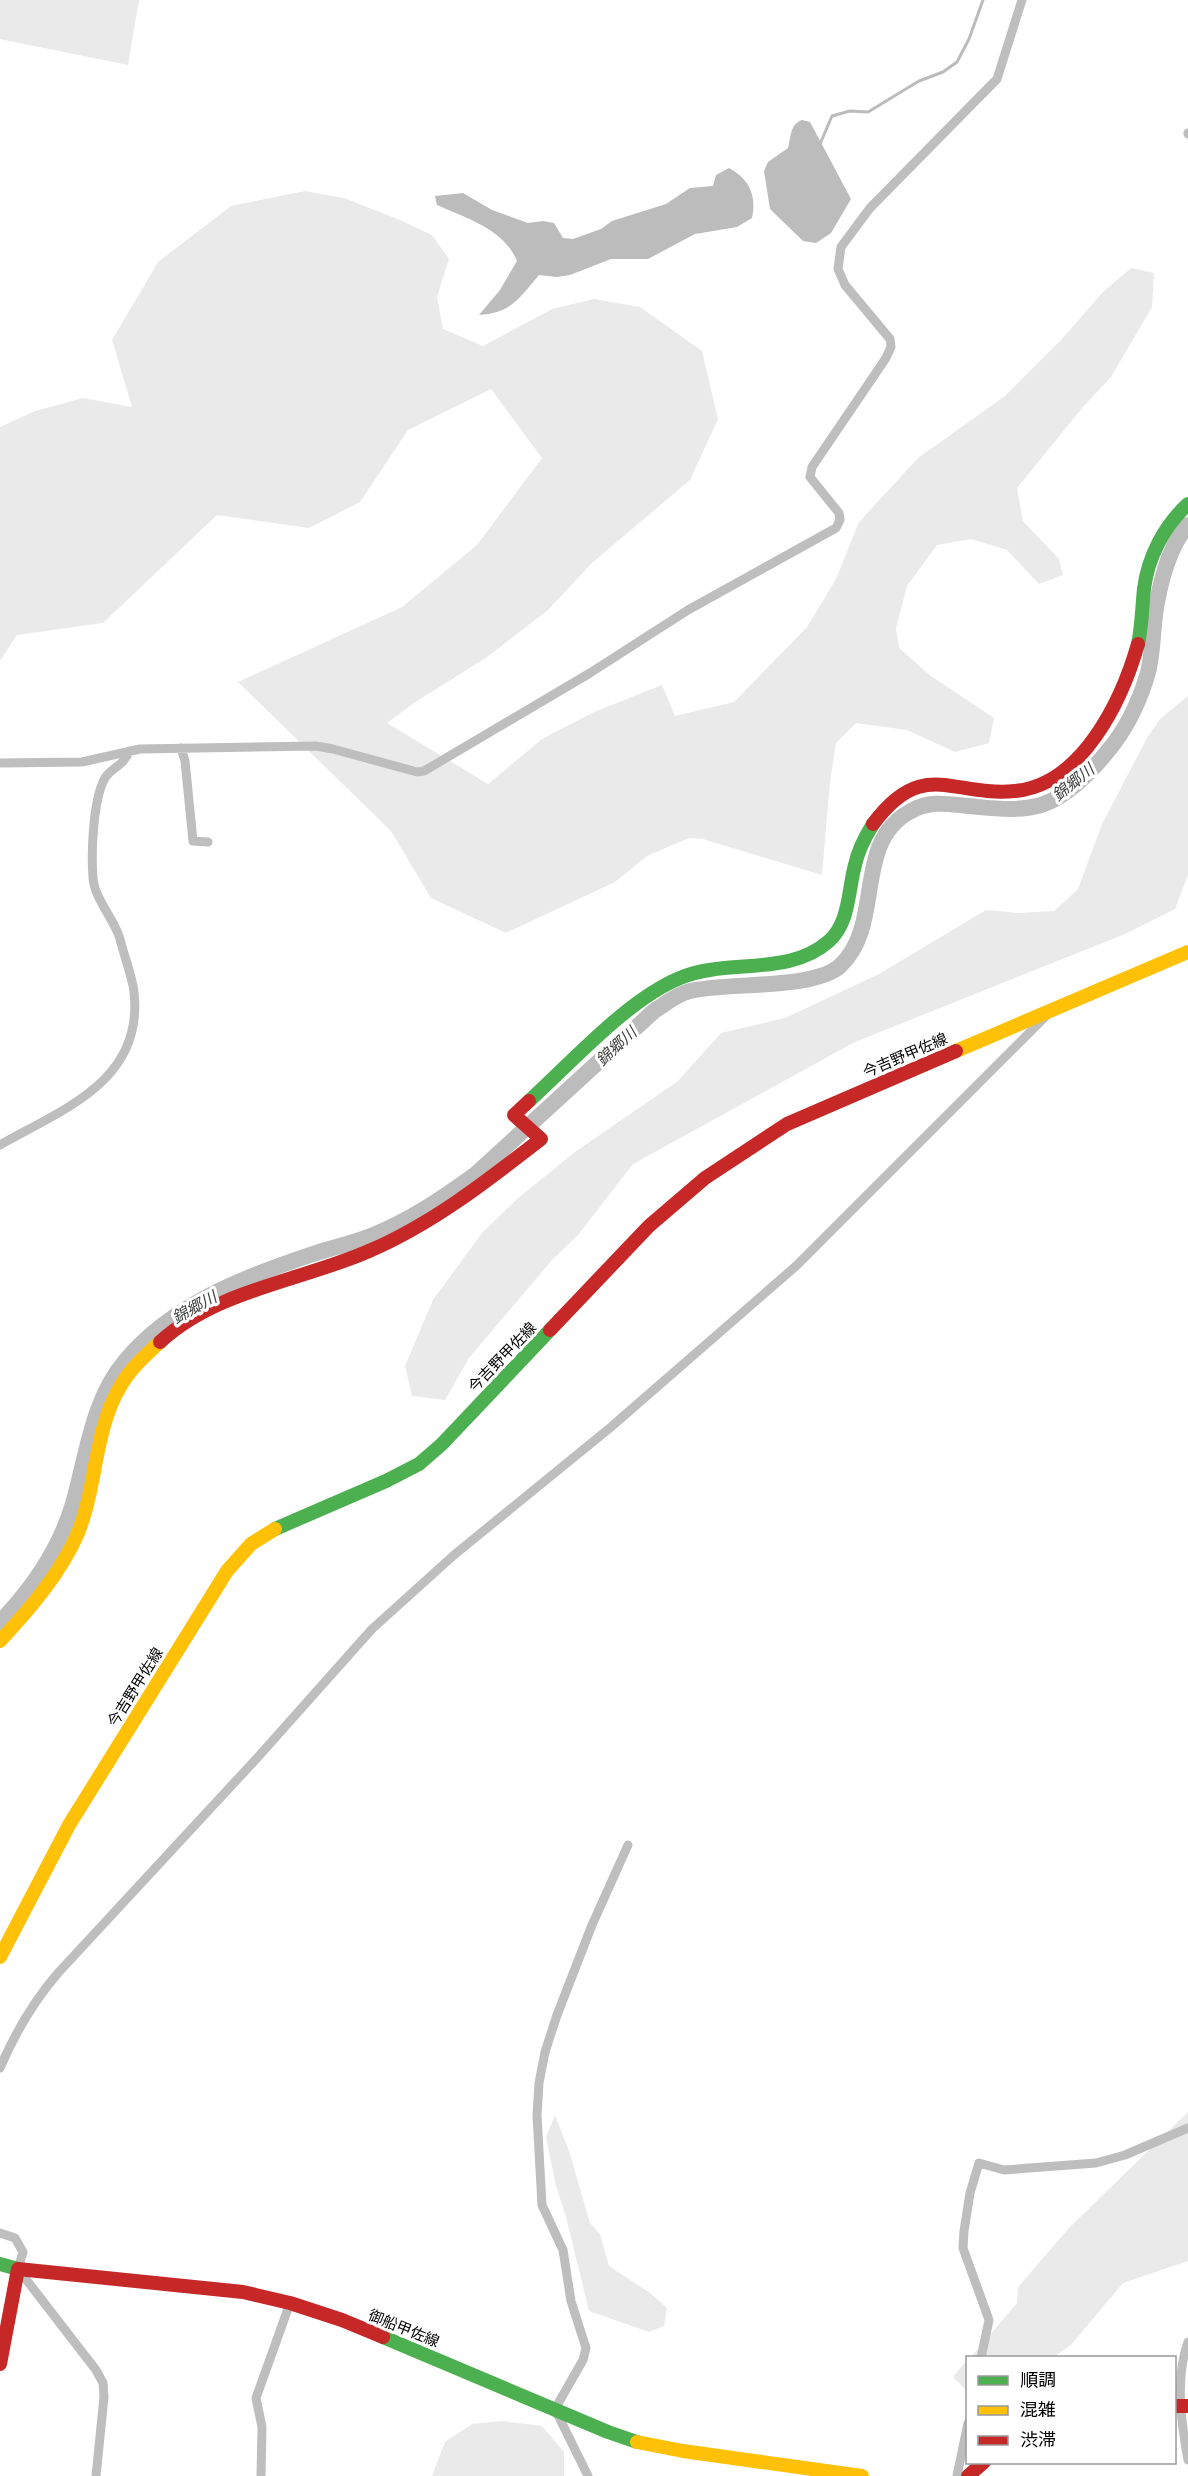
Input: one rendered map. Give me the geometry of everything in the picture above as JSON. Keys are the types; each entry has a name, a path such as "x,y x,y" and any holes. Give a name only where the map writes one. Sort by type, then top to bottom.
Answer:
{"main road":[{"path":"0,1641 44,1587 78,1533 117,1392 143,1358 163,1339 201,1314 248,1294 311,1274 390,1241 501,1171 541,1139 514,1115 623,1014 667,984 684,975 716,968 792,960 813,953 830,941 842,925 854,864 868,831 884,810 905,792 926,783 947,783 1011,792 1029,789 1054,776 1079,755 1107,720 1126,685 1139,640 1147,573 1160,542 1179,511 1188,504"},
{"name":"今吉野甲佐線","path":"0,1957 69,1825 110,1756 224,1576 251,1545 281,1526 375,1486 419,1464 449,1437 649,1226 705,1178 745,1149 787,1124 1188,952"},
{"name":"御船甲佐線","path":"0,2264 18,2268 243,2292 290,2303 342,2320 608,2432 643,2444 862,2476"},
{"path":"0,2364 18,2268"},
{"path":"968,2476 983,2464"}],"street":[{"path":"0,763 82,762 140,749 316,746 417,772 424,771 590,673 688,610 836,528 840,520 839,513 810,477 812,467 886,358 891,347 890,339 845,285 838,269 841,247 870,208 997,79 1022,0"},
{"path":"181,748 185,761 193,842 208,842"},
{"path":"0,1145 86,1096 105,1081 122,1060 134,1015 134,992 116,926 97,893 93,878 93,836 104,781 109,772 127,758 129,751"},
{"path":"0,2068 20,2025 52,1980 258,1757 372,1629 454,1555 611,1427 796,1266 1051,1011"},
{"path":"588,2476 555,2409 583,2360 586,2348 571,2301 563,2250 542,2205 537,2115 539,2083 545,2052 557,2015 592,1925 628,1845"},
{"path":"981,2356 989,2320 963,2248 970,2193 979,2163 1004,2170 1096,2163 1125,2155 1188,2128"},
{"path":"0,2233 15,2238 23,2252 18,2268 47,2309 96,2370 103,2383 104,2397 96,2476"},
{"path":"261,2476 262,2427 256,2398 290,2303"},
{"path":"1188,2342 1182,2361 1181,2406 1188,2460"},
{"path":"957,2476 966,2433"}],"shaded area":[{"path":"0,0 139,0 128,65 0,39"},
{"path":"802,120 810,122 851,199 831,233 816,243 803,241 770,209 764,171 768,162 788,148 793,128"},
{"path":"729,168 742,177 750,188 753,202 752,218 737,227 695,234 648,259 611,259 570,275 557,277 539,275 514,303 490,314 479,315 500,290 517,261 511,250 494,233 472,220 437,205 435,196 463,193 492,210 528,223 543,221 554,223 563,238 573,239 601,229 612,221 666,204 690,188 713,186 716,175"},
{"path":"305,191 344,198 432,235 449,259 437,297 443,329 483,346 552,309 594,299 640,307 702,351 718,419 690,480 592,563 548,610 487,657 414,703 387,723 488,784 542,739 594,712 662,685 675,716 734,702 807,627 836,579 859,522 918,458 1005,396 1062,339 1103,292 1131,268 1154,273 1152,307 1111,377 1083,407 1017,488 1023,521 1059,559 1063,575 1039,584 1007,550 971,539 937,545 907,586 896,628 899,648 931,676 994,718 989,743 955,752 907,730 856,723 836,743 830,782 822,875 703,839 689,838 647,856 615,882 506,933 431,898 391,831 238,682 402,607 477,545 542,458 491,389 408,430 360,502 309,528 217,515 103,623 17,635 0,661 0,427 35,411 83,398 132,407 112,340 158,262 231,206"},
{"path":"1188,696 1188,875 1175,909 1125,934 855,1042 633,1164 578,1235 552,1260 469,1358 445,1400 412,1396 405,1366 433,1300 482,1233 517,1199 575,1152 678,1081 721,1033 785,1018 879,974 986,910 1019,913 1054,911 1078,889 1102,824 1148,736 1161,718"},
{"path":"1188,2112 1188,2261 1123,2283 1072,2344 1055,2356 972,2356 1017,2303 1018,2287 1069,2228"},
{"path":"555,2115 569,2151 590,2223 600,2234 609,2266 650,2293 667,2308 664,2326 649,2332 589,2311 556,2186 546,2137"},
{"path":"966,2361 966,2390 953,2377"},
{"path":"502,2421 542,2426 564,2452 564,2476 432,2476 445,2442 472,2424"}],"waterway":[{"path":"820,144 832,116 850,111 868,112 919,81 943,72 957,62 969,39 983,0"},
{"name":"錦郷川","path":"0,1622 43,1569 66,1524 97,1411 114,1376 144,1341 165,1323 187,1308 235,1283 371,1236 399,1223 438,1200 476,1174 654,1011 685,992 706,988 810,979 827,974 840,966 854,949 862,928 874,863 881,842 893,825 911,811 925,805 939,804 1005,809 1032,807 1059,797 1085,776 1114,744 1140,696 1147,676 1156,608 1167,562 1188,525"}],"traffic: fast":[{"path":"1138,644 1149,565 1165,532 1188,504"},
{"path":"529,1101 620,1016 660,988 698,972 795,959 813,952 829,941 841,925 845,915 858,854 873,824"},
{"path":"275,1529 386,1481 419,1464 442,1444 550,1330"},
{"path":"0,2264 18,2269"},
{"path":"383,2337 608,2432 637,2442"}],"traffic: slow":[{"path":"956,1051 1188,952"},
{"path":"0,1641 44,1590 71,1548 84,1515 100,1440 112,1404 128,1374 160,1342"},
{"path":"0,1957 69,1825 227,1571 251,1544 275,1529"},
{"path":"637,2442 683,2451 862,2476"}],"traffic: jam":[{"path":"873,824 891,804 907,791 923,786 939,785 1015,791 1039,785 1060,773 1079,757 1110,714 1138,644"},
{"path":"550,1330 649,1226 705,1178 787,1124 956,1051"},
{"path":"160,1342 182,1324 233,1298 369,1251 437,1215 541,1139 514,1115 529,1101"},
{"path":"0,2364 18,2269 243,2292 290,2303 342,2320 383,2337"},
{"path":"1176,2406 1188,2406"},
{"path":"968,2476 982,2464"}]}
